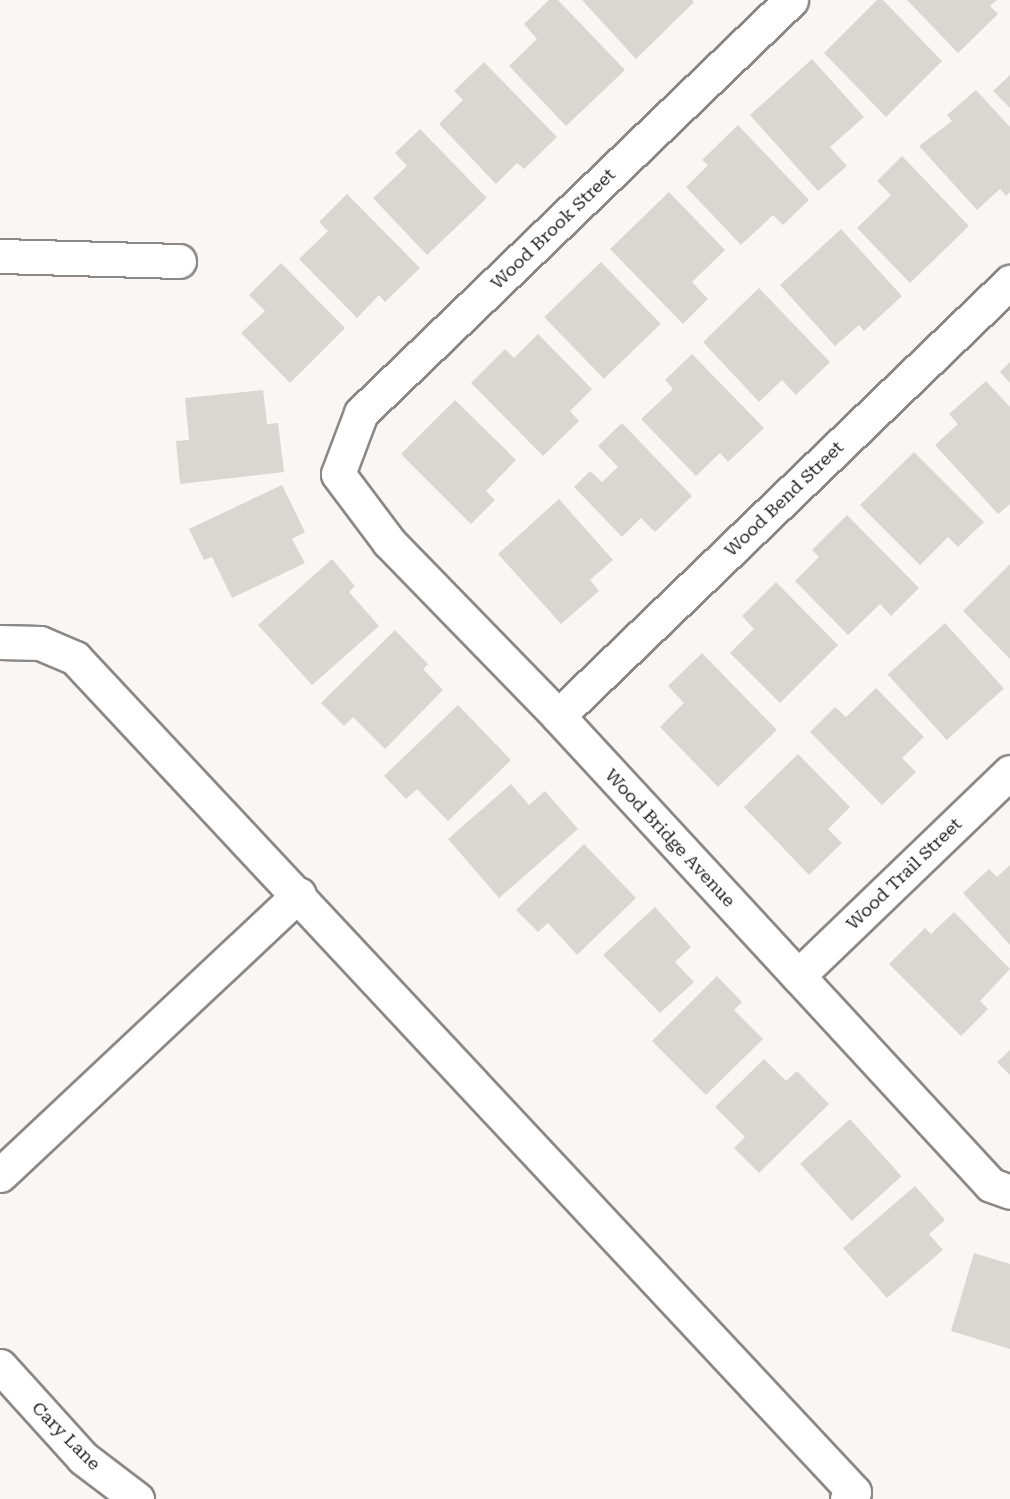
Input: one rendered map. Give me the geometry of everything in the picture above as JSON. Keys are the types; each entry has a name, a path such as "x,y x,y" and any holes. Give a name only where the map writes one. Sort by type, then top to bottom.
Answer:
{"street":[{"name":"Wood Brook Street","path":"338,474 361,413 791,0"},
{"path":"0,256 179,261"},
{"name":"Wood Bend Street","path":"558,716 1010,282"},
{"name":"Wood Bridge Avenue","path":"338,474 389,542 558,716 991,1185 1010,1192"},
{"path":"0,642 40,644 75,658 299,894 850,1495"},
{"name":"Wood Trail Street","path":"798,976 1010,772"},
{"path":"0,1175 299,894"},
{"name":"Cary Lane","path":"0,1366 83,1458 137,1499"}],"building":[{"path":"549,0 558,0 625,70 566,126 509,66 537,39 524,24"},
{"path":"582,0 692,0 694,2 636,59"},
{"path":"877,0 883,0 942,61 886,117 824,53"},
{"path":"907,0 997,0 990,6 998,14 958,53"},
{"path":"812,59 864,117 830,147 847,166 818,191 750,115"},
{"path":"484,62 557,137 524,169 517,163 496,184 439,124 463,100 454,91"},
{"path":"1010,75 1010,108 993,91"},
{"path":"976,90 1010,127 1010,192 1006,196 1000,189 977,210 919,146 952,121 947,115"},
{"path":"738,125 809,200 783,225 773,215 741,245 686,187 708,165 702,160"},
{"path":"420,129 487,198 427,255 373,198 407,166 395,153"},
{"path":"902,156 969,226 910,283 857,228 891,195 877,181"},
{"path":"669,192 725,250 692,282 708,299 683,324 610,249"},
{"path":"347,194 420,268 385,302 379,295 357,318 299,259 328,231 319,222"},
{"path":"841,229 902,296 864,331 859,325 835,346 780,285"},
{"path":"601,262 661,324 604,379 544,317"},
{"path":"281,263 345,328 290,383 241,333 265,311 249,295"},
{"path":"759,288 830,362 796,395 782,380 759,402 703,342"},
{"path":"538,334 592,389 570,411 579,421 543,456 471,383 505,349 514,358"},
{"path":"692,354 764,428 728,462 720,453 696,476 641,419 673,389 665,380"},
{"path":"1010,362 1010,383 1000,372"},
{"path":"986,381 1010,407 1010,504 998,514 935,445 958,424 949,414"},
{"path":"263,390 267,424 278,423 284,472 180,484 176,441 189,440 185,398"},
{"path":"455,400 516,460 486,491 495,500 471,524 401,454"},
{"path":"622,423 692,496 655,532 641,518 622,537 574,487 590,471 602,482 618,467 598,446"},
{"path":"914,452 984,522 958,547 948,537 920,565 860,505"},
{"path":"282,485 305,532 292,539 305,563 232,598 212,557 204,560 189,529"},
{"path":"559,499 613,560 590,580 599,591 561,624 498,554"},
{"path":"847,515 919,588 891,616 880,604 848,635 795,581 819,557 812,550"},
{"path":"332,559 355,586 349,592 379,626 312,685 258,625"},
{"path":"1010,564 1010,659 963,611"},
{"path":"776,582 838,645 780,703 730,653 754,629 742,616"},
{"path":"945,623 1004,688 947,740 888,675"},
{"path":"395,630 428,664 423,669 443,690 385,749 353,717 344,726 321,703"},
{"path":"702,653 777,730 718,787 660,727 684,703 668,686"},
{"path":"876,688 924,737 902,758 916,772 882,805 810,732 835,707 846,717"},
{"path":"458,705 511,760 448,821 417,789 406,799 384,776"},
{"path":"798,754 850,807 828,829 842,843 809,875 744,807"},
{"path":"511,784 529,805 545,791 578,829 499,898 448,839"},
{"path":"584,844 636,898 577,955 548,923 538,932 516,910"},
{"path":"1010,865 1010,945 963,893 989,869 997,877"},
{"path":"655,907 691,947 675,962 694,982 660,1013 603,955"},
{"path":"954,912 1010,969 980,1001 988,1009 961,1036 889,964 925,928 931,934"},
{"path":"717,976 742,1002 734,1010 763,1039 706,1095 652,1041"},
{"path":"1010,1050 1010,1075 997,1062"},
{"path":"764,1059 786,1081 797,1071 829,1104 759,1173 734,1148 745,1137 715,1107"},
{"path":"850,1119 902,1176 852,1221 800,1164"},
{"path":"915,1186 945,1220 929,1234 943,1250 887,1298 843,1248"},
{"path":"974,1253 1010,1264 1010,1349 951,1331"}]}
